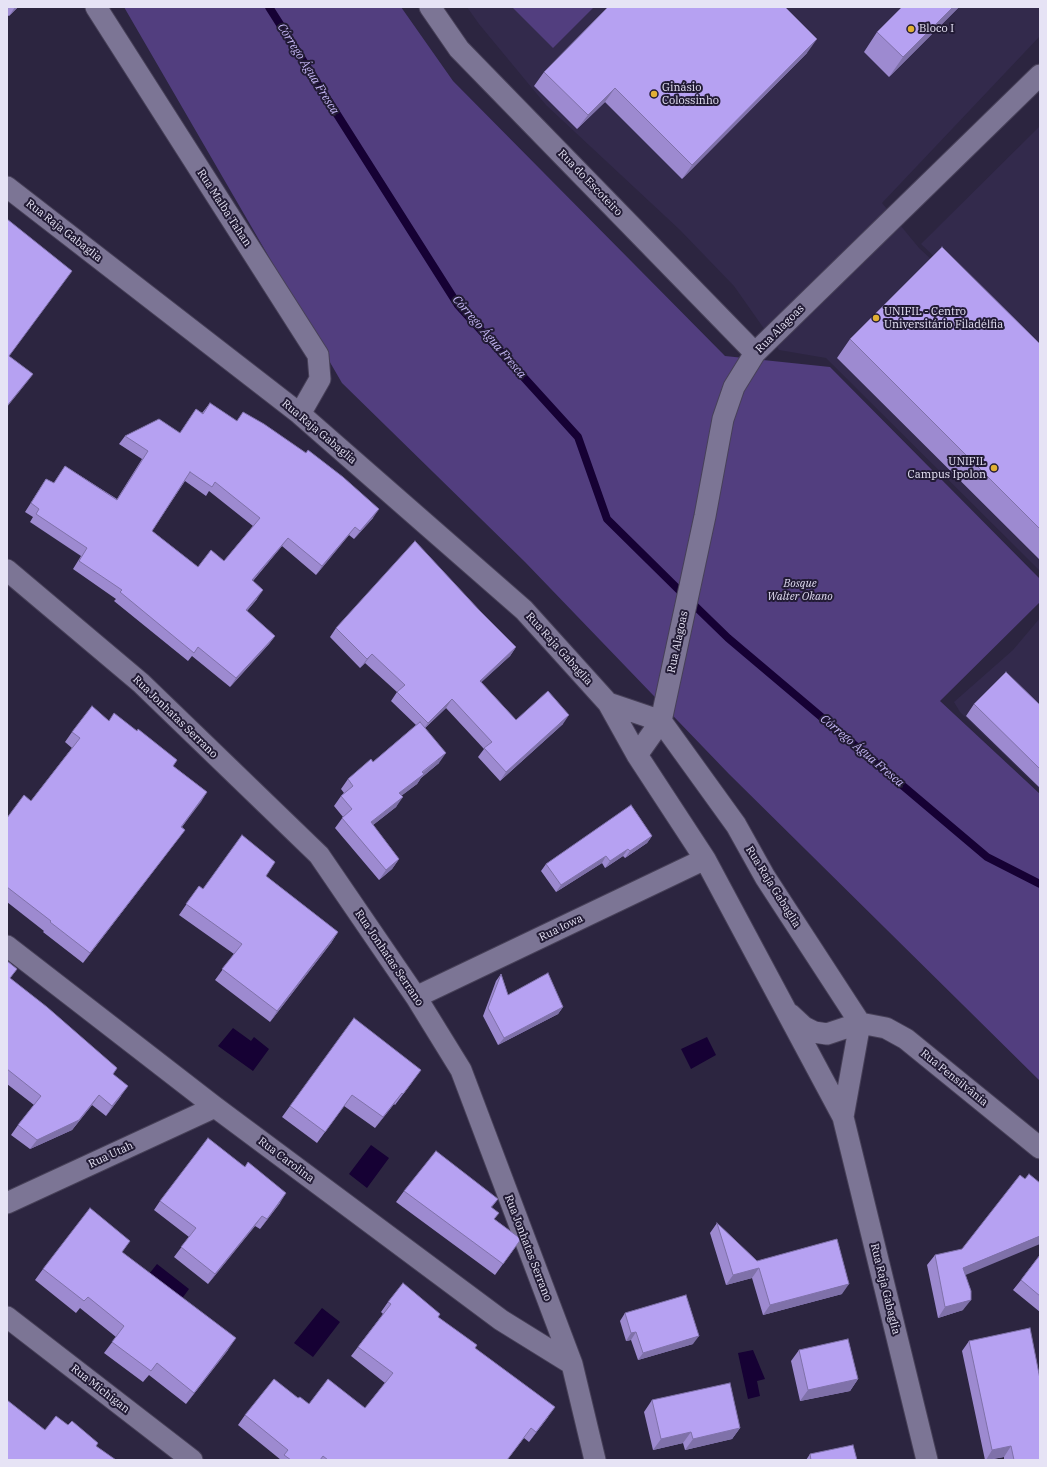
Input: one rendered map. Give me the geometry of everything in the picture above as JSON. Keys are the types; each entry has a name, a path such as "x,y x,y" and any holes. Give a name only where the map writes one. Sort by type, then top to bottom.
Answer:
{"street":[{"name":"Rua Malba Tahan","path":"96,7 318,355 320,379 300,414"},
{"name":"Rua do Escoteiro","path":"430,7 459,49 755,353"},
{"name":"Rua Alagoas","path":"637,755 661,721 706,516 723,419 734,386 755,353 1040,75"},
{"name":"Rua Raja Gabaglia","path":"7,187 300,414 524,610 608,703 637,755 705,858 783,1008 843,1117 927,1460"},
{"name":"Rua Jonhatas Serrano","path":"7,570 141,683 319,855 416,997 462,1070 572,1364 595,1460"},
{"name":"Rua Raja Gabaglia","path":"608,703 661,721 736,826 765,876 860,1023 843,1117"},
{"name":"Rua Iowa","path":"416,997 705,858"},
{"name":"Rua Carolina","path":"7,946 215,1107 501,1320 572,1364"},
{"path":"783,1008 804,1026 814,1032 827,1034 860,1023"},
{"name":"Rua Pensilvânia","path":"860,1023 886,1028 906,1039 1040,1148"},
{"name":"Rua Utah","path":"7,1203 215,1107"},
{"name":"Rua Michigan","path":"7,1318 192,1460"}],"shaded area":[{"name":"UNIFIL - Centro Universitário Filadélfia","path":"467,7 1040,7 1040,36 882,203 919,248 1040,360 1040,571 826,358 779,350 734,286 680,230 546,105 479,24"},
{"path":"1040,126 1040,358 921,244"},
{"path":"1040,618 1040,790 960,712 954,702 1013,650"},
{"path":"233,1028 251,1041 254,1037 269,1049 253,1071 218,1046"},
{"path":"707,1037 716,1055 691,1069 681,1049"},
{"path":"371,1145 389,1158 367,1188 349,1174"},
{"path":"157,1264 189,1289 178,1304 145,1279"},
{"path":"322,1308 340,1322 313,1357 294,1343"},
{"path":"753,1350 765,1379 757,1381 760,1396 748,1399 738,1353"}],"green space":[{"name":"Bosque Walter Okano","path":"124,7 401,7 453,81 725,356 830,367 1040,579 1040,602 940,701 1040,794 1040,1081 729,774 525,562 342,383"},
{"path":"512,7 594,7 553,48"}],"building":[{"name":"Ginásio Colossinho","path":"608,7 785,7 817,39 692,165 615,88 588,115 544,72"},
{"name":"Bloco I","path":"902,7 953,7 903,57 877,32"},
{"path":"7,219 72,271 9,356 33,374 7,406"},
{"name":"UNIFIL Campus Ipolon","path":"942,247 1040,344 1040,529 850,339"},
{"path":"210,403 237,421 243,412 264,424 306,453 308,450 343,477 379,509 360,531 355,527 322,566 288,538 252,580 263,590 246,610 275,636 236,678 198,647 194,653 120,592 122,590 79,561 87,548 36,514 39,509 31,503 46,479 54,483 65,466 117,500 148,451 125,436 159,419 180,433 196,409 203,414","holes":["190,472 212,487 215,482 260,518 224,561 211,550 198,567 152,531"]},
{"path":"415,541 480,611 516,647 480,681 516,720 548,691 569,715 506,772 484,748 492,742 452,699 428,723 397,692 405,685 372,654 367,659 336,628"},
{"path":"1006,672 1040,705 1040,769 974,704"},
{"path":"92,706 109,721 114,713 137,731 138,729 177,760 173,766 207,792 181,827 185,830 90,953 7,887 7,818 24,795 31,801 80,738 72,732"},
{"path":"420,722 446,753 422,772 424,774 399,793 403,797 371,822 399,859 386,870 342,818 352,809 341,796 353,786 348,779 371,759 373,762"},
{"path":"631,805 652,836 630,851 628,849 610,861 606,856 561,885 546,864"},
{"path":"242,835 275,862 266,876 338,932 277,1011 222,969 242,944 186,904 199,886 203,889"},
{"path":"7,961 17,969 10,978 47,1007 117,1068 113,1074 128,1086 112,1106 99,1095 79,1120 37,1140 18,1125 41,1096 7,1069"},
{"path":"548,973 563,1007 504,1038 488,1008 501,974 508,995"},
{"path":"354,1018 421,1070 383,1117 352,1095 325,1132 290,1106"},
{"path":"208,1138 245,1167 248,1162 286,1193 267,1219 262,1216 215,1274 181,1247 196,1228 160,1201"},
{"path":"436,1151 498,1199 491,1207 499,1213 494,1219 521,1239 503,1264 404,1191"},
{"path":"1029,1174 1040,1183 1040,1236 963,1268 971,1291 971,1300 945,1307 935,1255 962,1249 1020,1175 1025,1179"},
{"path":"90,1208 130,1241 122,1252 236,1338 194,1393 157,1363 151,1371 112,1342 124,1326 88,1297 84,1301 43,1269"},
{"path":"717,1223 757,1261 837,1239 849,1284 770,1305 759,1268 733,1275"},
{"path":"1040,1255 1040,1296 1021,1280"},
{"path":"403,1283 440,1314 438,1317 477,1345 475,1348 555,1407 536,1432 531,1428 507,1460 328,1460 323,1456 320,1460 291,1460 284,1455 288,1450 245,1415 274,1379 298,1398 300,1397 309,1404 328,1379 365,1408 393,1373 358,1347 391,1304 388,1302"},
{"path":"686,1295 699,1336 643,1353 636,1332 631,1333 625,1313"},
{"path":"1030,1328 1040,1379 1040,1460 1014,1460 1011,1446 992,1450 969,1341"},
{"path":"848,1339 858,1379 808,1390 799,1350"},
{"path":"730,1383 740,1428 693,1439 691,1432 661,1439 652,1400"},
{"path":"7,1400 45,1430 56,1416 68,1425 72,1421 98,1443 96,1446 116,1460 7,1460"},
{"path":"853,1445 857,1460 811,1460 810,1454"}],"waterway":[{"name":"Córrego Água Fresca","path":"269,7 458,305 578,437 607,519 682,593"},
{"name":"Córrego Água Fresca","path":"693,604 728,638 987,857 1040,884"}],"place":[{"name":"Bloco I","path":"911,29"},
{"name":"Ginásio Colossinho","path":"654,94"},
{"name":"UNIFIL - Centro Universitário Filadélfia","path":"876,318"},
{"name":"UNIFIL Campus Ipolon","path":"994,468"}]}
